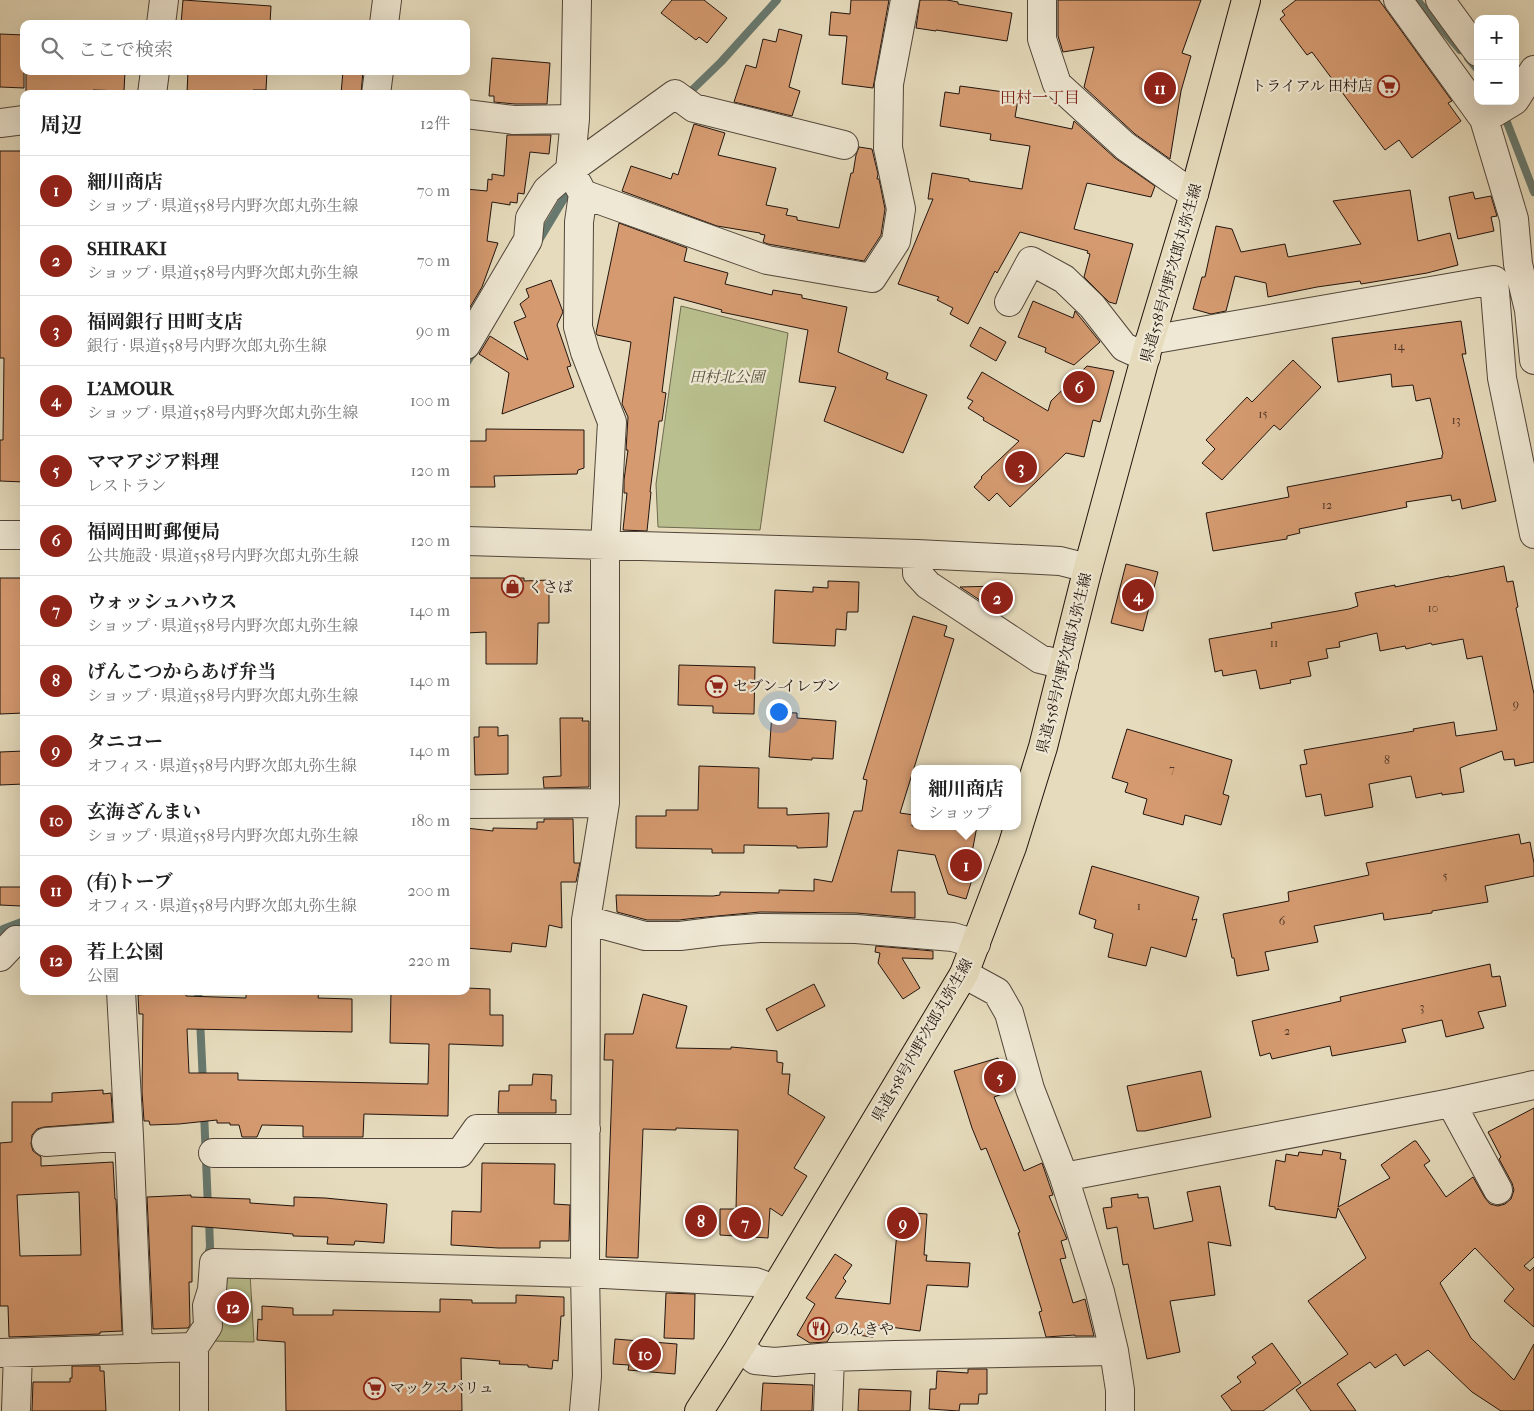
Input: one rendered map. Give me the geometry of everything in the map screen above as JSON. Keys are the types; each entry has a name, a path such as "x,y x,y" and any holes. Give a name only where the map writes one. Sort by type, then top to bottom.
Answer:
{"main road":[{"name":"県道558号内野次郎丸弥生線","path":"1021,818 1043,747 1088,568 1148,349 1194,194 1246,0"},
{"name":"県道558号内野次郎丸弥生線","path":"699,1411 740,1347 964,974 1017,830"}],"street":[{"path":"162,20 164,0"},
{"path":"384,20 387,0"},
{"path":"577,0 576,119 570,170 583,194 579,222 578,327 585,352 612,422 605,545 605,803 586,920 585,1273 587,1376 584,1411"},
{"path":"583,194 767,260 872,278 896,241 901,209 888,148 889,84 905,0"},
{"path":"1042,0 1042,39 1057,84 1125,146 1194,194"},
{"path":"1398,0 1484,119 1526,261 1534,360"},
{"path":"1440,0 1474,47"},
{"path":"153,90 154,75"},
{"path":"377,90 378,75"},
{"path":"470,338 528,240 530,218 547,190 570,170 675,94 694,108 844,145"},
{"path":"1484,119 1503,105"},
{"path":"470,114 514,120 576,119"},
{"path":"0,123 20,120"},
{"path":"1009,302 1031,261 1064,278 1092,306 1124,348 1148,349 1494,280 1526,261"},
{"path":"1494,280 1502,378 1534,534"},
{"path":"0,535 20,535"},
{"path":"470,541 917,554 1060,561 1088,568"},
{"path":"917,554 918,573 928,585 1040,658 1064,665"},
{"path":"470,804 605,803"},
{"path":"586,920 645,936 680,936 760,928 856,929 953,937 976,944"},
{"path":"0,957 16,940 20,940"},
{"path":"964,974 997,992 1009,1013 1030,1089 1064,1177 1100,1292 1114,1351 1120,1390 1120,1411"},
{"path":"121,995 130,1136 138,1349"},
{"path":"1064,1177 1451,1104 1534,1085"},
{"path":"1451,1104 1498,1190"},
{"path":"213,1153 460,1153 477,1129 586,1129"},
{"path":"46,1142 130,1136"},
{"path":"194,1411 200,1337 212,1290 214,1263 585,1273 755,1282 775,1289"},
{"path":"16,1411 9,1353 138,1349 200,1337"},
{"path":"740,1347 756,1360 775,1362 830,1357 1114,1351"},
{"path":"828,1411 830,1357"}],"green space":[{"name":"田村北公園","path":"681,306 788,333 760,530 658,527 656,484"},
{"path":"217,1272 250,1273 254,1342 210,1341"}],"building":[{"path":"183,0 271,6 270,20 181,20"},
{"path":"672,0 704,0 727,18 707,43 699,37 696,40 661,13"},
{"path":"851,0 889,0 873,88 842,84 847,36 829,35 831,12 850,14"},
{"path":"920,0 947,0 958,2 958,4 1012,13 1007,41 916,28"},
{"path":"1058,0 1201,0 1182,53 1191,56 1181,91 1170,159 1135,134 1084,87 1094,47 1063,52 1058,36"},
{"name":"トライアル 田村店","path":"1296,0 1379,0 1452,101 1448,103 1461,121 1412,158 1399,140 1385,150 1312,52 1307,55 1280,19 1285,15 1282,11"},
{"path":"779,29 802,35 789,87 800,91 792,116 734,102 746,65 756,68 763,39 776,42"},
{"path":"0,34 20,35 20,75 24,75 24,88 0,87"},
{"path":"492,58 550,63 547,104 494,102 494,96 489,96"},
{"path":"26,75 125,75 124,90 26,90"},
{"path":"188,75 267,75 266,90 187,90"},
{"path":"343,75 363,75 361,90 341,90"},
{"path":"960,86 1019,94 1015,117 1072,129 1074,121 1115,158 1155,186 1151,197 1087,183 1074,229 1133,244 1116,304 1109,302 1084,277 1090,254 1087,253 1088,251 1020,232 997,273 995,271 968,324 950,314 953,308 937,300 939,297 898,284 933,199 928,199 932,173 1022,189 1030,146 990,140 991,134 940,126 945,92 959,94"},
{"path":"694,124 725,133 718,155 776,168 766,205 788,209 786,215 797,217 797,220 839,228 851,173 853,173 859,147 872,149 885,209 881,235 864,261 768,244 763,242 765,235 760,233 717,226 622,191 631,166 671,179 673,173 678,175"},
{"path":"507,135 551,135 549,154 530,152 524,194 518,193 517,203 510,202 510,205 492,202 487,241 498,243 482,287 470,307 470,189 487,191 488,179 492,180 492,174 504,176"},
{"path":"0,151 20,151 20,482 0,481 0,440 3,440 4,358 0,358"},
{"path":"1410,190 1418,241 1450,233 1458,265 1427,273 1361,284 1360,281 1317,287 1268,297 1266,283 1235,276 1226,311 1211,314 1193,309 1202,277 1205,277 1216,226 1232,229 1241,252 1285,244 1288,257 1361,244 1333,201"},
{"path":"1473,192 1475,199 1491,196 1497,216 1491,217 1494,231 1458,239 1449,197"},
{"path":"619,223 687,248 684,261 728,273 725,284 772,295 773,290 802,295 802,298 847,307 838,352 888,373 886,379 927,395 903,453 824,421 836,387 799,382 808,330 721,312 722,310 674,297 662,392 666,393 662,421 659,421 647,531 623,530 627,493 624,493 624,480 628,450 626,450 628,417 622,404 631,342 597,335 596,333"},
{"path":"551,280 563,312 557,325 571,366 567,367 574,387 502,414 509,373 479,354 490,336 528,360 514,322 526,317 520,304 529,297 526,289"},
{"path":"1033,301 1073,318 1075,311 1100,342 1074,365 1045,352 1046,348 1018,337"},
{"path":"1461,321 1466,354 1462,354 1496,501 1462,509 1460,499 1452,501 1451,495 1406,502 1407,507 1299,529 1300,533 1287,536 1287,539 1213,551 1206,513 1289,497 1287,487 1442,458 1443,454 1430,398 1416,401 1413,385 1392,387 1391,374 1338,382 1332,338"},
{"path":"980,327 1006,342 996,361 970,346"},
{"path":"1293,360 1321,387 1280,430 1274,425 1222,480 1202,463 1215,449 1206,440 1247,397 1252,402"},
{"path":"1087,366 1114,371 1100,422 1093,420 1084,457 1066,453 1010,507 997,493 989,501 974,487 981,477 1019,441 983,420 984,418 968,408 973,401 967,398 982,372 1048,411 1051,401"},
{"path":"486,429 584,430 584,468 578,470 577,474 494,476 495,487 470,487 470,441 486,441"},
{"path":"1126,564 1158,572 1143,631 1111,623"},
{"path":"1504,566 1507,582 1513,581 1518,607 1516,608 1534,694 1534,762 1515,766 1514,759 1504,760 1502,751 1460,768 1464,792 1442,795 1442,793 1416,798 1411,776 1369,784 1373,807 1325,816 1321,794 1306,797 1300,765 1307,764 1304,750 1414,731 1413,729 1454,722 1456,736 1497,730 1482,656 1467,659 1463,639 1432,645 1431,643 1406,649 1405,646 1380,651 1377,633 1339,642 1340,647 1326,649 1328,658 1308,662 1311,676 1290,680 1291,683 1260,689 1256,670 1223,676 1222,670 1215,672 1209,639 1272,628 1271,623 1349,609 1358,606 1355,593"},
{"path":"0,578 20,578 20,713 0,714"},
{"path":"470,578 524,578 524,581 549,580 549,623 538,623 537,664 486,664 486,632 470,633"},
{"path":"828,581 859,582 858,612 847,612 846,630 836,629 835,646 773,643 775,590 813,592 813,587 828,588"},
{"path":"998,586 1012,595 1001,614 960,587"},
{"path":"913,616 947,626 944,636 954,639 915,765 911,765 911,778 900,813 911,815 911,830 976,830 971,858 978,860 966,899 948,894 935,855 898,850 891,892 915,892 915,918 856,913 760,912 679,920 647,920 617,912 616,895 713,896 720,895 720,892 779,893 779,890 814,891 814,879 832,882 854,811 862,811 867,780 863,779"},
{"name":"セブン-イレブン","path":"679,665 755,667 754,714 713,713 713,706 678,705"},
{"path":"772,712 797,713 797,718 836,721 833,759 812,758 812,760 769,757"},
{"path":"560,718 583,718 582,721 589,721 589,787 544,788 543,777 561,776"},
{"path":"479,727 498,727 498,736 508,735 508,774 475,775 474,737 479,737"},
{"path":"1127,729 1232,760 1223,794 1229,796 1221,825 1185,815 1183,825 1143,814 1147,799 1125,792 1128,783 1112,778"},
{"path":"20,751 20,784 0,785 0,752"},
{"path":"699,766 759,768 758,808 787,808 787,815 829,813 827,847 797,848 797,846 744,845 744,853 712,853 712,849 636,848 636,816 666,816 666,810 698,810"},
{"path":"544,819 573,819 574,863 580,863 576,882 561,882 562,928 549,925 546,947 512,943 511,952 470,948 470,828 493,831 493,828 537,829 537,822 544,822"},
{"path":"1519,834 1521,844 1530,842 1534,863 1534,876 1485,886 1488,902 1384,920 1383,913 1314,926 1318,942 1265,952 1269,970 1237,976 1223,914 1289,901 1288,892 1369,875 1366,863"},
{"path":"1092,866 1199,897 1192,920 1197,919 1186,957 1151,947 1146,966 1108,957 1113,934 1094,928 1096,920 1079,914"},
{"path":"0,887 20,887 20,906 0,905"},
{"path":"876,946 933,951 933,959 902,958 920,988 903,999 878,963 880,953 875,952"},
{"path":"1490,964 1492,977 1500,976 1506,1006 1478,1012 1484,1028 1446,1037 1442,1020 1402,1029 1406,1042 1332,1056 1330,1046 1272,1059 1270,1053 1260,1056 1252,1021 1341,1001 1340,997"},
{"path":"814,984 825,1006 777,1031 766,1009"},
{"path":"470,988 490,989 490,1015 503,1015 503,1046 449,1044 448,1116 364,1114 363,1137 303,1137 303,1126 262,1125 257,1137 242,1137 239,1125 217,1123 217,1120 150,1125 149,1121 144,1121 142,1092 143,1014 139,1014 138,995 246,998 246,995 318,995 318,998 352,999 352,1032 187,1029 189,1073 238,1073 238,1080 428,1084 429,1044 390,1043 391,995 470,995"},
{"path":"643,994 687,1006 676,1048 731,1049 731,1047 777,1051 777,1062 783,1063 782,1074 790,1074 788,1094 825,1117 794,1168 807,1176 782,1216 770,1208 768,1238 720,1235 720,1209 736,1209 738,1130 643,1129 638,1258 606,1257 613,1060 604,1060 605,1034 633,1034"},
{"path":"998,1058 1008,1092 994,1097 1024,1171 1042,1163 1053,1195 1049,1196 1067,1239 1061,1241 1066,1258 1060,1259 1073,1303 1085,1299 1094,1336 1046,1337 1039,1312 1042,1311 1018,1233 1020,1232 986,1148 981,1150 972,1128 954,1071"},
{"path":"1201,1071 1211,1117 1137,1131 1127,1086"},
{"path":"533,1074 552,1075 551,1100 556,1100 556,1113 498,1113 499,1091 509,1091 509,1085 532,1085"},
{"path":"103,1090 103,1094 111,1093 113,1122 44,1127 37,1129 32,1135 31,1144 33,1151 41,1157 41,1166 113,1162 122,1331 100,1332 100,1334 9,1337 8,1306 0,1306 0,1143 12,1142 12,1102 52,1102 52,1093","holes":["79,1192 81,1255 20,1256 17,1195"]},
{"path":"1534,1108 1534,1257 1524,1266 1530,1271 1534,1267 1534,1327 1504,1301 1514,1289 1475,1248 1440,1283 1471,1338 1514,1380 1534,1344 1534,1411 1501,1411 1472,1392 1428,1350 1404,1366 1396,1354 1375,1368 1370,1362 1337,1384 1356,1411 1311,1411 1296,1390 1348,1354 1308,1301 1366,1258 1338,1208 1336,1218 1275,1209 1275,1207 1269,1206 1276,1160 1285,1162 1286,1154 1298,1156 1299,1152 1322,1155 1323,1150 1341,1153 1340,1159 1346,1160 1338,1207 1390,1178 1381,1165 1416,1141 1430,1161 1424,1165 1446,1197 1473,1177 1490,1204 1498,1206 1505,1204 1511,1199 1514,1190 1499,1159 1501,1157 1488,1132"},
{"path":"482,1163 555,1164 554,1204 570,1205 569,1241 540,1241 540,1248 451,1245 452,1211 481,1212"},
{"path":"1220,1186 1231,1246 1208,1242 1215,1295 1170,1301 1180,1352 1147,1359 1128,1264 1123,1265 1117,1227 1107,1229 1103,1208 1112,1207 1111,1198 1138,1194 1138,1198 1148,1197 1154,1229 1193,1221 1187,1192"},
{"path":"191,1195 191,1197 250,1199 250,1203 294,1206 294,1197 387,1204 384,1243 355,1241 354,1245 327,1244 328,1237 293,1236 293,1234 192,1226 192,1282 189,1282 190,1325 188,1328 153,1329 147,1197"},
{"path":"899,1212 927,1214 924,1255 927,1255 926,1261 970,1263 968,1287 927,1285 920,1331 875,1325 873,1337 833,1332 827,1342 810,1343 797,1335 815,1304 806,1298 835,1254 852,1265 843,1278 846,1281 835,1298 890,1304"},
{"path":"666,1293 695,1294 694,1339 664,1338"},
{"path":"516,1295 564,1297 564,1316 561,1316 558,1361 553,1360 552,1369 528,1367 528,1365 499,1364 500,1361 461,1358 462,1411 286,1411 285,1342 257,1340 258,1319 262,1320 262,1306 293,1308 293,1315 333,1315 333,1310 440,1312 440,1299 472,1300 472,1303 516,1303"},
{"path":"615,1339 677,1344 675,1374 628,1370 629,1365 613,1364"},
{"path":"1272,1343 1301,1383 1263,1411 1232,1411 1221,1396 1241,1382 1237,1377 1256,1363 1252,1357"},
{"path":"72,1366 100,1366 100,1371 104,1371 106,1411 32,1411 33,1382 70,1382"},
{"path":"968,1369 987,1369 987,1394 979,1394 978,1404 960,1404 959,1411 929,1409 930,1389 936,1389 937,1371 968,1373"},
{"path":"763,1383 813,1385 812,1411 761,1411"},
{"path":"859,1389 911,1391 910,1411 858,1411"}],"waterway":[{"path":"689,93 721,62 777,0"},
{"path":"1417,0 1460,50"},
{"path":"1468,58 1474,65"},
{"path":"1503,112 1534,192"},
{"path":"538,242 565,197"},
{"path":"470,357 475,349"},
{"path":"0,932 20,923"},
{"path":"198,995 199,1005"},
{"path":"200,1019 203,1083"},
{"path":"204,1112 208,1208"},
{"path":"207,1260 210,1247 209,1219"}],"place":[{"name":"トライアル 田村店","path":"1389,86"},
{"name":"(有)トーブ","path":"1160,88"},
{"name":"福岡田町郵便局","path":"1079,387"},
{"name":"福岡銀行 田町支店","path":"1021,467"},
{"name":"くさば","path":"512,587"},
{"name":"L'AMOUR","path":"1138,595"},
{"name":"SHIRAKI","path":"997,598"},
{"name":"セブン-イレブン","path":"717,686"},
{"name":"細川商店","path":"966,865"},
{"name":"ママアジア料理","path":"1000,1077"},
{"name":"げんこつからあげ弁当","path":"701,1221"},
{"name":"ウォッシュハウス","path":"745,1223"},
{"name":"タニコー","path":"903,1223"},
{"name":"若上公園","path":"233,1307"},
{"name":"のんきや","path":"818,1329"},
{"name":"玄海ざんまい","path":"645,1354"},
{"name":"マックスバリュ","path":"374,1388"}],"district":[{"name":"田村一丁目","path":"1040,97"}]}
